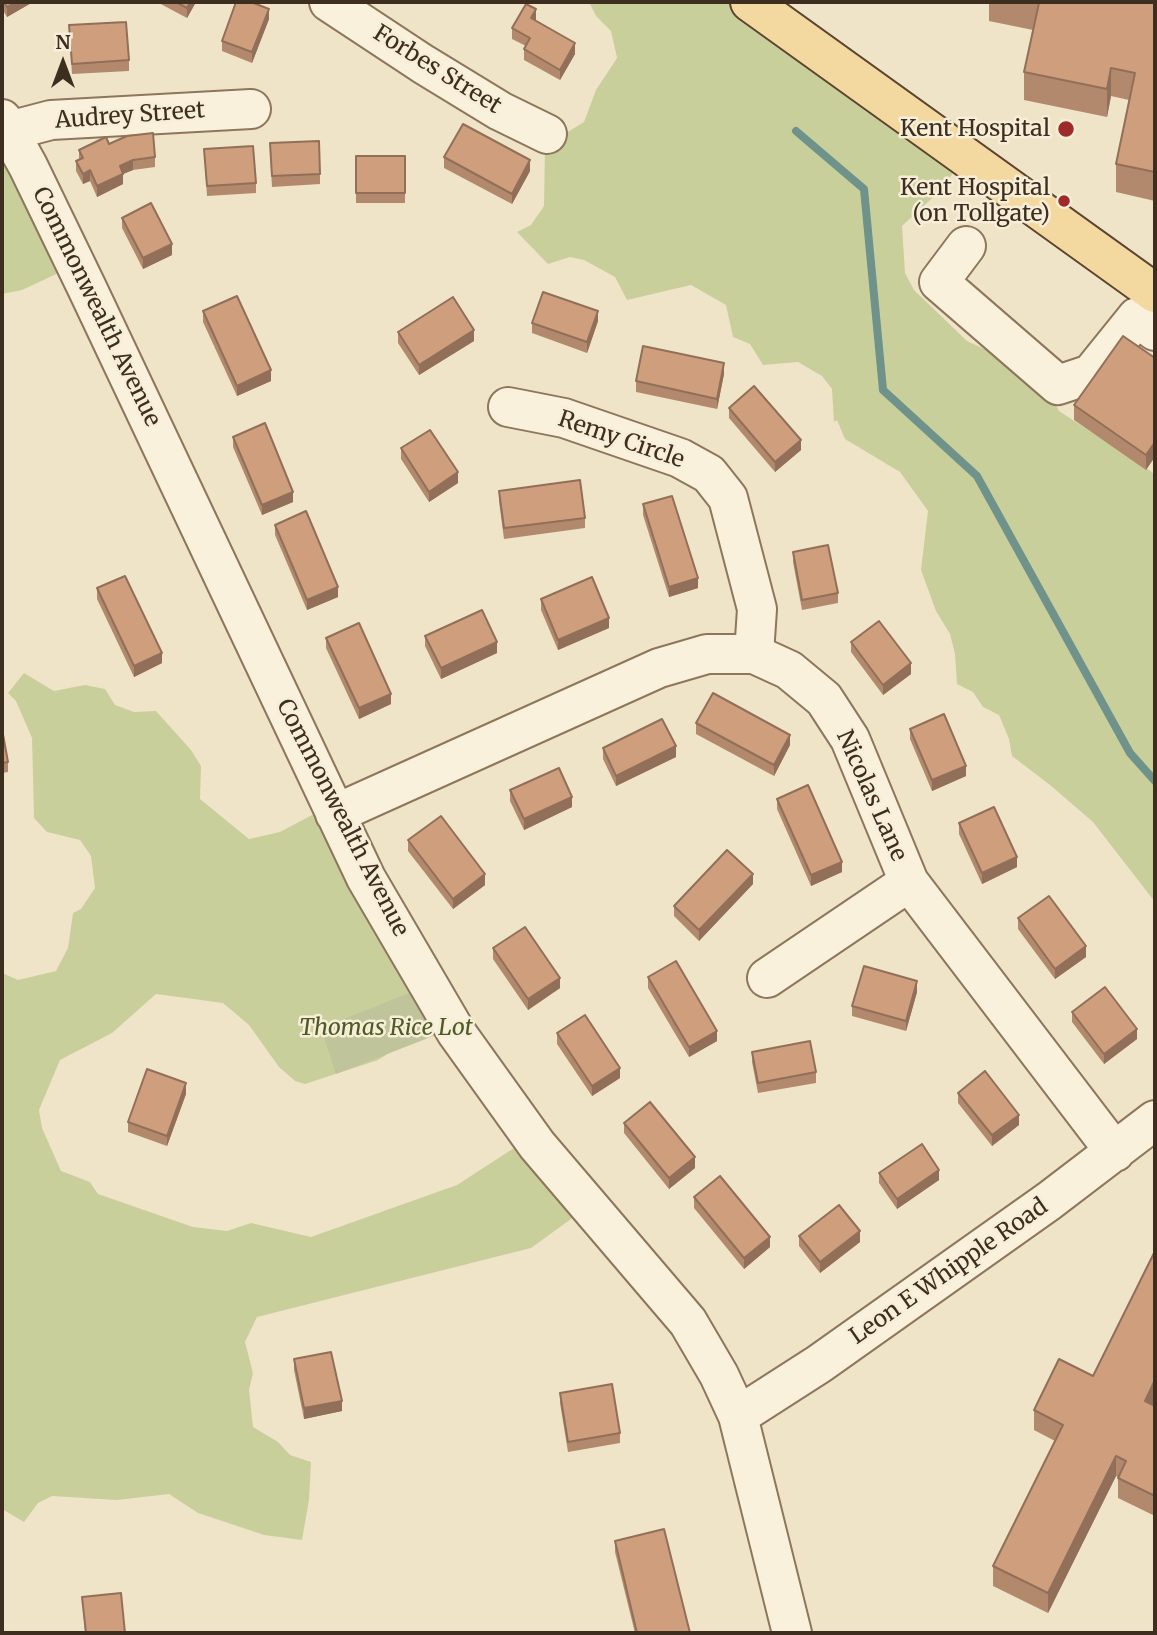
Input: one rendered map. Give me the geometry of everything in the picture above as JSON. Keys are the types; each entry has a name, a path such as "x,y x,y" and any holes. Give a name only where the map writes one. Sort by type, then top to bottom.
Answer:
{"main road":[{"path":"750,2 1153,315"}],"street":[{"name":"Forbes Street","path":"337,4 423,64 478,98 547,134"},
{"name":"Audrey Street","path":"5,125 251,109"},
{"name":"Commonwealth Avenue","path":"5,125 87,288 366,878 456,1032 537,1145 688,1322 719,1375 738,1416 792,1633"},
{"path":"966,246 939,282 1059,385 1091,374 1137,317 1153,315"},
{"name":"Remy Circle","path":"509,407 564,418 680,458 709,474 728,498 757,609 754,654"},
{"name":"Nicolas Lane","path":"335,814 659,668 707,654 754,654 789,670 824,699 850,739 909,882 1115,1152"},
{"path":"767,978 909,882"},
{"name":"Leon E Whipple Road","path":"738,1416 819,1364 1115,1152 1155,1120"}],"green space":[{"path":"589,2 728,2 954,155 960,163 942,189 902,226 905,273 914,290 967,341 1038,374 1059,411 1152,472 1155,477 1155,902 1093,822 1012,756 1009,739 999,715 983,707 973,692 957,684 955,654 950,634 936,611 921,570 928,511 900,472 845,439 837,420 834,422 832,389 822,376 798,362 763,365 750,344 733,337 726,305 691,285 627,300 615,277 584,260 570,257 548,264 517,232 531,225 544,206 545,146 584,122 596,90 617,58 611,31 596,16"},
{"path":"2,114 63,271 22,290 2,294"},
{"path":"24,673 54,691 85,685 105,689 115,705 134,712 156,711 191,750 201,766 200,799 249,839 280,832 331,805 444,1018 378,1060 305,1084 295,1081 279,1067 249,1025 223,1003 156,994 112,1033 60,1060 39,1110 42,1128 61,1171 90,1182 98,1194 193,1227 227,1231 251,1223 311,1237 457,1185 531,1137 578,1214 531,1248 257,1317 245,1342 253,1373 249,1390 253,1427 278,1442 290,1455 311,1462 309,1500 302,1540 264,1535 198,1513 169,1494 117,1500 52,1496 38,1503 24,1522 2,1509 2,973 18,980 56,971 68,948 73,913 81,909 95,888 91,856 80,840 47,832 34,818 32,738 16,701 8,693"},
{"name":"Thomas Rice Lot","path":"412,992 441,1033 336,1074 321,1028"}],"building":[{"path":"176,2 190,2 187,8"},
{"path":"236,2 251,2 269,9 252,52 222,41"},
{"path":"1032,2 1155,2 1155,172 1116,164 1135,73 1111,68 1107,89 1024,72 1039,3"},
{"path":"526,4 536,9 531,18 575,43 560,70 524,49 530,38 512,28"},
{"path":"126,22 129,60 72,64 69,25"},
{"path":"463,124 530,160 512,194 444,157"},
{"path":"153,133 155,157 133,160 120,166 123,174 97,186 90,170 83,174 76,161 83,158 79,150 106,137 109,144 127,136"},
{"path":"319,141 320,174 272,176 270,143"},
{"path":"253,146 256,183 207,186 204,149"},
{"path":"356,156 405,156 405,193 356,193"},
{"path":"151,203 172,244 143,258 122,218"},
{"path":"543,292 598,311 587,342 532,323"},
{"path":"237,296 271,370 237,386 203,311"},
{"path":"453,297 474,330 419,365 398,332"},
{"path":"1123,336 1155,358 1155,442 1146,455 1074,405"},
{"path":"643,346 724,363 717,399 636,381"},
{"path":"754,386 801,440 775,462 729,408"},
{"path":"265,423 293,492 262,505 233,437"},
{"path":"430,430 458,472 429,492 401,448"},
{"path":"580,480 585,518 504,528 499,491"},
{"path":"672,496 698,578 669,587 643,504"},
{"path":"306,511 338,587 307,600 275,525"},
{"path":"828,545 838,593 802,600 793,552"},
{"path":"125,576 162,653 134,666 97,588"},
{"path":"592,577 609,618 558,640 541,599"},
{"path":"482,610 497,642 441,668 425,636"},
{"path":"879,621 911,663 883,685 851,642"},
{"path":"359,623 391,694 359,708 326,638"},
{"path":"713,693 790,735 774,765 696,723"},
{"path":"944,714 966,766 932,780 910,729"},
{"path":"662,719 676,746 616,776 603,748"},
{"path":"2,729 8,762 2,763"},
{"path":"559,768 572,797 524,819 510,790"},
{"path":"808,785 842,862 811,875 777,799"},
{"path":"994,807 1017,857 982,873 959,823"},
{"path":"441,816 485,874 453,899 408,840"},
{"path":"727,850 753,874 699,930 674,906"},
{"path":"1049,896 1086,946 1055,969 1018,918"},
{"path":"525,927 560,978 528,999 493,948"},
{"path":"676,961 717,1031 689,1047 648,977"},
{"path":"864,966 917,981 906,1021 852,1006"},
{"path":"1105,987 1137,1029 1104,1054 1072,1012"},
{"path":"585,1015 620,1068 592,1086 557,1033"},
{"path":"810,1041 816,1072 758,1083 752,1052"},
{"path":"147,1069 186,1083 167,1136 128,1122"},
{"path":"985,1071 1019,1115 992,1135 958,1093"},
{"path":"650,1102 695,1157 669,1178 624,1123"},
{"path":"922,1144 939,1170 897,1199 879,1173"},
{"path":"720,1176 770,1237 744,1258 694,1197"},
{"path":"839,1205 860,1231 820,1262 799,1236"},
{"path":"1155,1251 1155,1380 1145,1401 1155,1406 1155,1496 1118,1478 1126,1461 1116,1456 1048,1593 993,1566 1063,1425 1034,1410 1059,1359 1093,1376"},
{"path":"331,1352 342,1401 304,1408 294,1359"},
{"path":"612,1384 620,1433 568,1442 560,1393"},
{"path":"664,1529 690,1633 637,1633 615,1541"},
{"path":"121,1593 125,1633 86,1633 82,1597"}],"waterway":[{"path":"796,131 864,189 883,390 977,476 1130,753 1155,781"}],"place":[{"name":"Kent Hospital","path":"1066,129"},
{"name":"Kent Hospital (on Tollgate)","path":"1064,201"}]}
